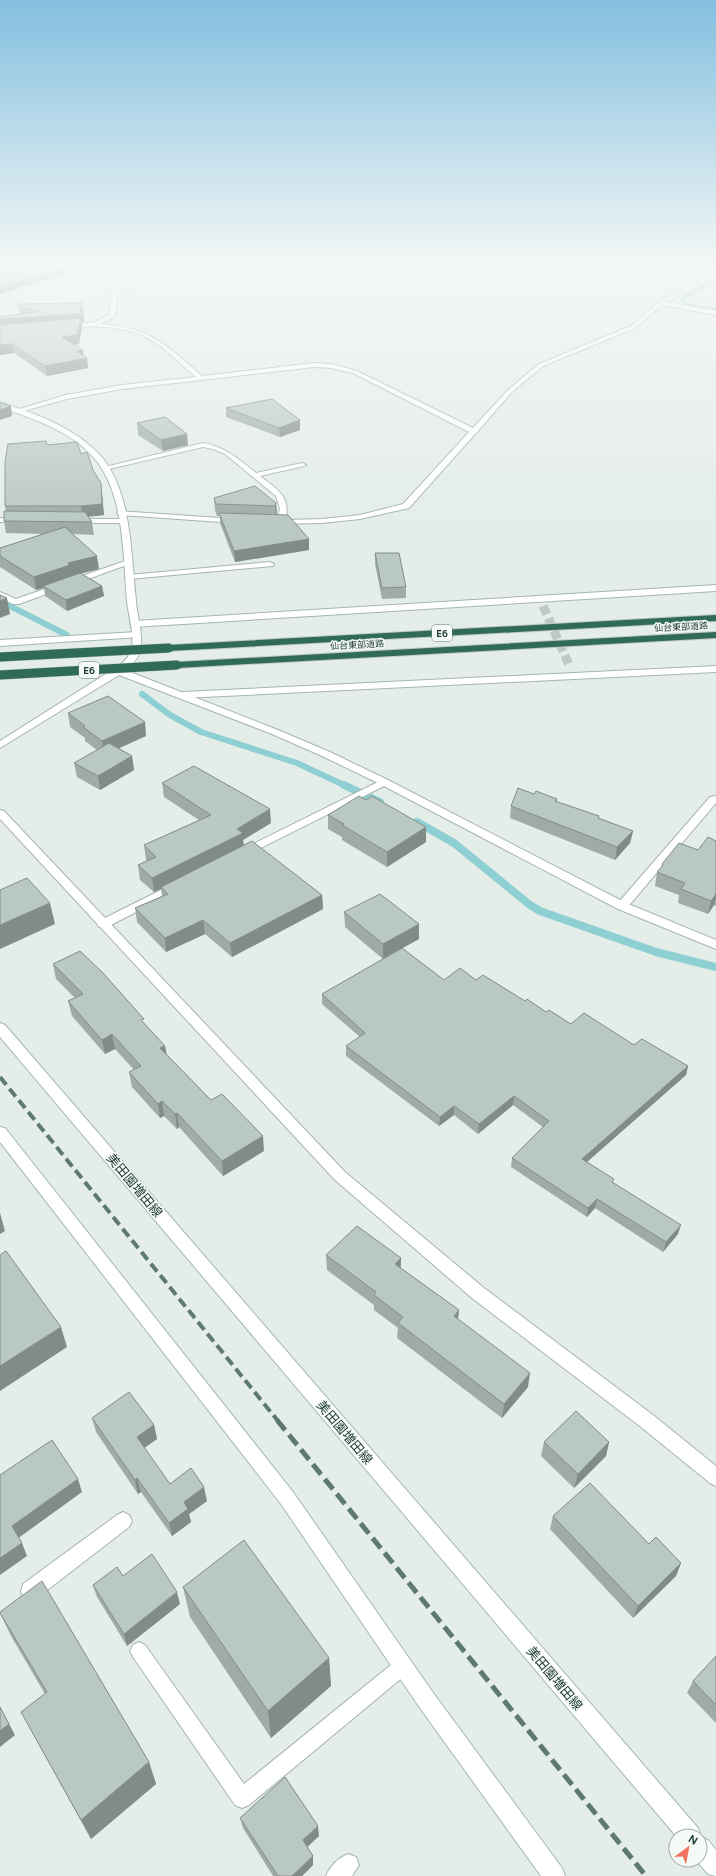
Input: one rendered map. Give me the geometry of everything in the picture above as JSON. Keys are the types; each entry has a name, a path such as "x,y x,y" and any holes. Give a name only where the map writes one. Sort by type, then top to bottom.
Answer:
{"highway":[{"name":"仙台東部道路","path":"0,657 716,618"},
{"name":"仙台東部道路","path":"0,674 716,635"}],"street":[{"path":"169,353 200,378"},
{"path":"106,468 203,445 215,447 227,453 257,475 279,495 284,509 276,522 322,521 360,517 406,506 475,432 510,391 541,366 573,353"},
{"path":"16,411 66,397 305,365 339,368 355,372 475,432"},
{"path":"0,405 47,423 69,434 89,450 106,468 115,489 121,517 136,635 136,652 130,662 0,745"},
{"path":"257,475 302,465"},
{"path":"67,521 121,517 242,521"},
{"path":"0,520 29,521"},
{"path":"0,595 16,602 128,563"},
{"path":"129,577 270,564"},
{"path":"134,624 541,602 716,588"},
{"path":"0,643 136,635"},
{"path":"570,667 575,676"},
{"path":"182,695 716,669"},
{"path":"118,671 282,735 384,782 622,906 716,945"},
{"path":"230,860 384,782"},
{"path":"622,906 714,799"},
{"path":"0,813 340,1176 478,1293 647,1421 716,1477"},
{"path":"103,924 188,881"},
{"name":"美田園増田線","path":"0,1028 683,1828"},
{"path":"0,1132 287,1498 403,1666 554,1876"},
{"path":"18,1600 123,1520"},
{"path":"708,1857 716,1866"}],"lane":[{"path":"139,1652 242,1798 403,1666"}],"building":[{"path":"25,353 79,353 87,358 45,366"},
{"path":"272,399 300,420 279,428 226,408"},
{"path":"0,402 11,406 0,410"},
{"path":"165,417 187,434 161,440 137,423"},
{"path":"46,441 47,445 77,442 81,454 87,452 93,470 101,483 102,504 81,506 5,506 5,462 8,444"},
{"path":"255,486 276,503 275,506 216,504 214,498"},
{"path":"4,511 85,512 92,522 4,521"},
{"path":"219,513 288,515 309,539 234,551"},
{"path":"65,527 97,556 68,563 70,565 34,577 0,556 0,548"},
{"path":"375,553 399,553 406,587 382,588"},
{"path":"80,573 102,586 66,600 43,586"},
{"path":"0,595 7,598 0,601"},
{"path":"108,696 145,722 102,741 83,727 85,726 68,713"},
{"path":"109,743 132,756 98,776 74,763"},
{"path":"194,766 270,809 237,829 243,833 152,878 138,865 156,857 144,845 211,815 162,783"},
{"path":"518,788 534,794 536,791 557,799 555,801 599,816 598,818 633,831 617,847 511,806"},
{"path":"359,796 366,800 372,796 426,827 387,852 328,815"},
{"path":"708,837 716,841 716,894 711,901 681,889 685,883 657,872 679,843 698,850"},
{"path":"252,841 322,895 230,943 203,920 165,938 135,908 168,894 161,887"},
{"path":"27,878 50,903 0,925 0,890"},
{"path":"380,894 419,924 383,944 344,912"},
{"path":"402,948 444,980 460,968 476,980 483,975 525,1001 527,999 546,1012 549,1010 571,1024 584,1013 634,1045 642,1039 688,1066 582,1159 614,1179 612,1182 681,1225 666,1242 597,1199 588,1208 512,1158 549,1121 514,1096 479,1124 454,1106 440,1117 346,1046 365,1033 322,994"},
{"path":"80,951 103,973 144,1019 141,1020 165,1046 160,1048 211,1100 222,1094 263,1136 222,1161 177,1113 175,1114 162,1101 158,1104 129,1072 141,1066 112,1034 102,1040 68,1001 83,994 53,964"},
{"path":"357,1226 401,1258 395,1264 459,1310 454,1316 530,1373 504,1404 398,1323 403,1317 374,1295 376,1292 326,1255"},
{"path":"6,1251 61,1327 0,1366 0,1255"},
{"path":"129,1392 154,1425 137,1437 170,1484 191,1468 204,1487 184,1502 188,1509 169,1523 137,1478 135,1480 92,1418"},
{"path":"576,1411 609,1442 578,1474 544,1442"},
{"path":"52,1440 78,1479 12,1526 22,1543 0,1558 0,1475"},
{"path":"590,1483 649,1544 656,1537 681,1563 638,1606 553,1516"},
{"path":"244,1540 329,1658 268,1711 183,1587"},
{"path":"152,1554 177,1592 124,1634 93,1585 117,1567 123,1576"},
{"path":"42,1581 149,1762 81,1820 21,1712 47,1692 0,1613"},
{"path":"716,1656 716,1705 693,1681"},
{"path":"0,1707 9,1724 0,1731"},
{"path":"285,1777 318,1826 303,1840 313,1856 292,1876 278,1876 240,1818"}],"waterway":[{"path":"0,601 67,635"},
{"path":"142,694 170,715 201,732 297,763 346,786"},
{"path":"344,785 380,802"},
{"path":"417,822 454,843 530,905 540,911 656,952 716,967"}],"tunnel":[{"path":"543,606 570,667"}],"railway":[{"path":"0,1077 278,1421"},
{"path":"277,1420 646,1876"}]}
